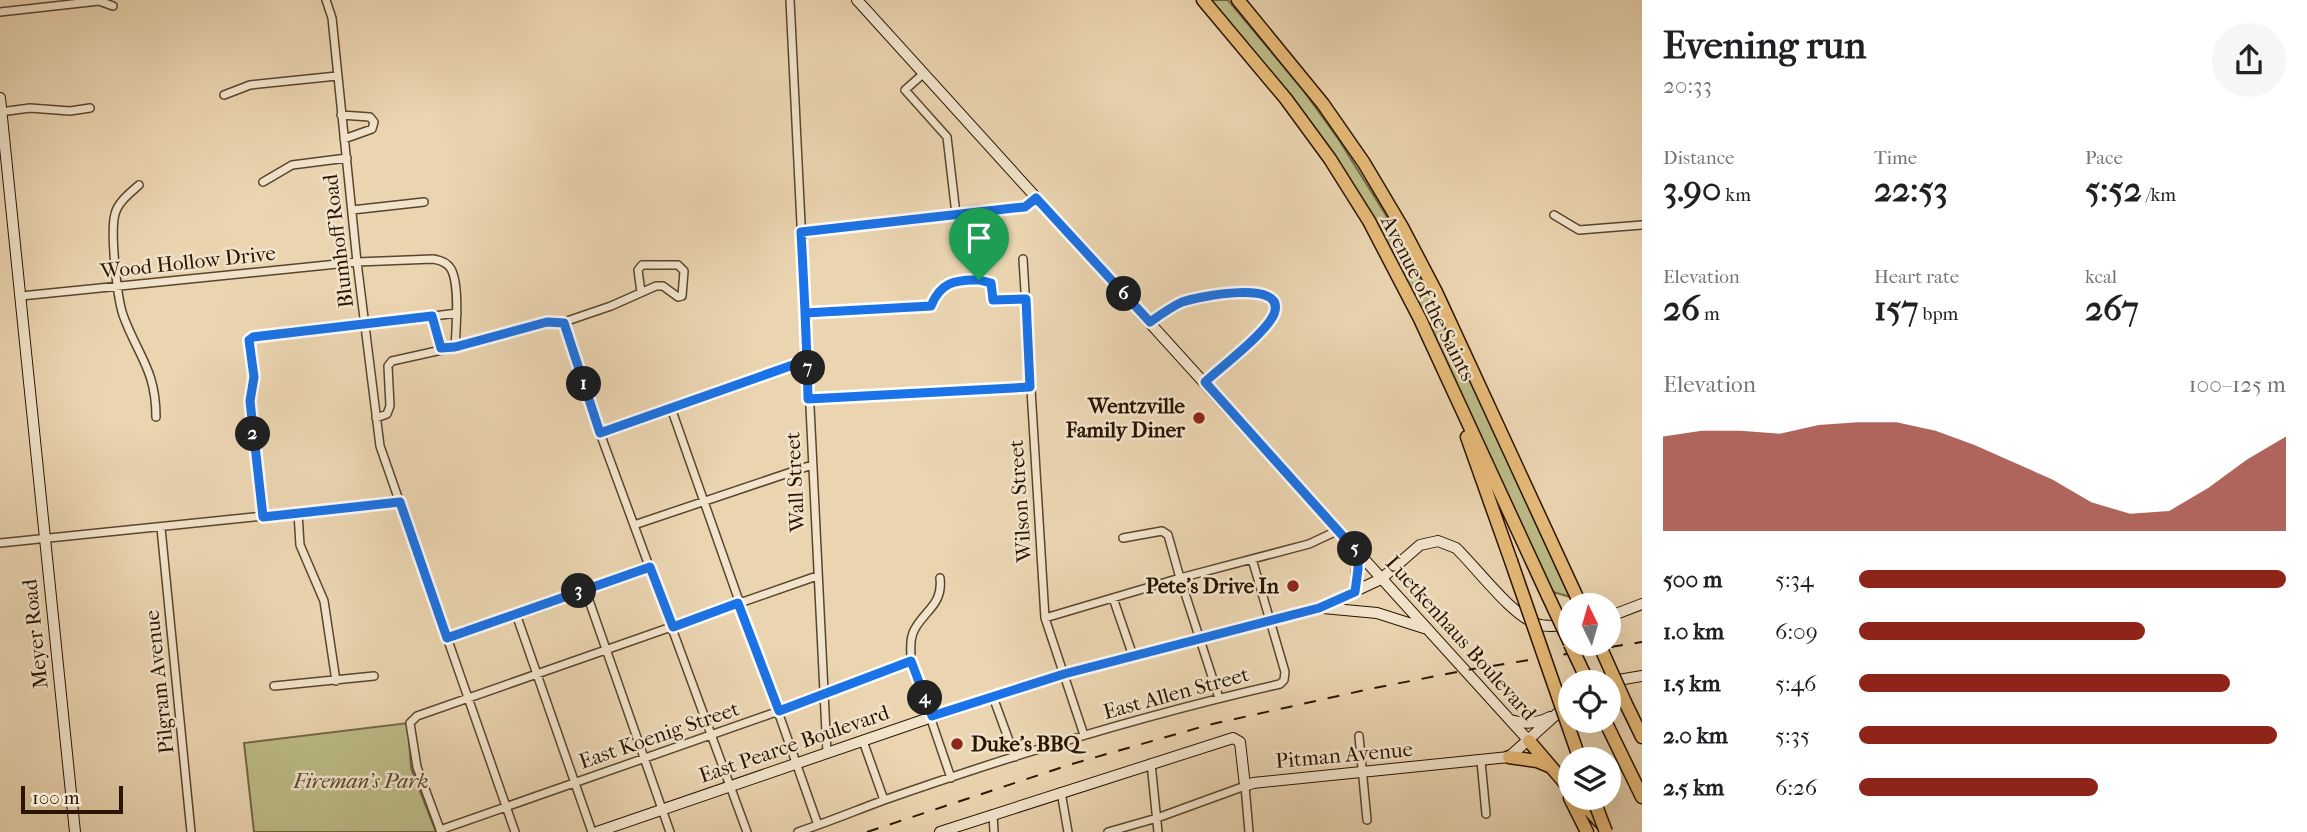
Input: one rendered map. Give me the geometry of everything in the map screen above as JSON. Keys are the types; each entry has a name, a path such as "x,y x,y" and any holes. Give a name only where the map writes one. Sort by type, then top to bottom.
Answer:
{"highway":[{"name":"Avenue of the Saints","path":"1203,0 1286,99 1336,169 1387,253 1440,361 1558,618"},
{"name":"Avenue of the Saints","path":"1238,0 1323,104 1364,163 1402,227 1436,292 1576,593"},
{"path":"1440,361 1575,747"},
{"path":"1604,656 1642,737"},
{"path":"1611,733 1642,797"},
{"path":"1529,741 1558,775"},
{"path":"1509,757 1537,761 1551,767"},
{"path":"1576,810 1587,832"},
{"path":"1589,810 1608,832"},
{"path":"1599,810 1608,832"}],"main road":[{"name":"Luetkenhaus Boulevard","path":"857,0 1529,741"},
{"name":"Meyer Road","path":"0,97 75,832"},
{"name":"East Pearce Boulevard","path":"595,832 932,716 1064,674 1319,608 1381,579 1420,545 1442,542 1456,548 1521,615 1535,624 1558,625"},
{"path":"1355,592 1358,553"},
{"path":"1621,612 1642,604"},
{"path":"1319,608 1377,613 1424,628"},
{"path":"1621,680 1642,676"},
{"path":"1508,719 1534,723 1558,711"},
{"path":"1509,757 1558,712"},
{"path":"940,832 1226,740 1238,740 1245,786"},
{"name":"Pitman Avenue","path":"1245,786 1253,783 1509,757"}],"street":[{"name":"Blumhoff Road","path":"326,0 331,18 380,446 515,832"},
{"name":"Wall Street","path":"790,0 827,753"},
{"path":"0,12 99,1 113,6"},
{"path":"923,74 905,90 947,137 956,214"},
{"path":"224,95 250,85 337,76"},
{"path":"1,112 30,108 70,111 90,108"},
{"path":"341,115 370,117 374,122 372,129 365,134 344,139"},
{"path":"263,182 292,165 347,158"},
{"path":"139,185 115,212 113,232 123,314 152,376 156,395 156,417"},
{"path":"801,232 1025,207 1036,198"},
{"path":"352,210 424,202"},
{"path":"1554,215 1579,230 1642,225"},
{"name":"Wood Hollow Drive","path":"21,296 357,262 433,259 441,260 450,266 453,272 457,313 455,347"},
{"name":"Wilson Street","path":"1023,259 1045,618 1084,736"},
{"path":"376,418 387,414 390,406 387,366 392,360 455,347 547,322 564,323 656,286 663,286 678,297 682,296 684,271 678,265 642,265 638,270 640,292"},
{"path":"805,313 931,306 937,292 956,280 967,279 991,283 993,300 1026,299"},
{"path":"1150,322 1183,302 1224,294 1260,292 1272,301 1275,308 1273,316 1265,328 1205,382"},
{"path":"263,517 250,401 254,377 249,340 253,337 457,313"},
{"path":"432,316 441,348"},
{"path":"564,323 600,433 747,832"},
{"path":"600,433 807,360"},
{"path":"808,399 1030,387"},
{"path":"671,408 818,825"},
{"path":"634,525 812,465"},
{"path":"0,544 400,502"},
{"path":"298,513 300,545 324,601 336,681"},
{"name":"Pilgram Avenue","path":"161,528 191,832"},
{"path":"1045,618 1309,544 1339,530"},
{"path":"1123,538 1162,531 1168,534 1219,698"},
{"path":"1252,559 1268,621"},
{"path":"447,638 650,567"},
{"path":"441,831 417,767 410,723 417,716 817,576"},
{"path":"940,578 942,590 926,617 916,627 911,641 911,661 951,778"},
{"path":"585,589 670,832"},
{"path":"1113,598 1133,656"},
{"path":"516,614 575,783 595,832"},
{"name":"East Allen Street","path":"798,832 884,800 1015,757 1219,698 1280,684 1284,680 1284,672 1268,621"},
{"name":"East Koenig Street","path":"441,831 779,711 911,661"},
{"path":"274,687 374,676"},
{"path":"993,697 1015,757"},
{"path":"1359,736 1367,820"},
{"path":"863,741 884,800"},
{"path":"1481,761 1486,814"},
{"path":"1152,763 1158,832"},
{"path":"1245,786 1249,832"},
{"name":"Pitman Avenue","path":"1108,832 1157,818 1245,786"},
{"path":"1061,792 1068,832"},
{"path":"993,814 994,832"}],"green space":[{"path":"1209,0 1228,0 1303,90 1339,140 1399,236 1473,387 1568,593 1553,592 1391,249"},
{"name":"Fireman's Park","path":"408,723 411,768 436,832 254,832 244,743"}],"railway":[{"path":"867,832 1072,764 1208,725 1473,669 1642,642"}],"place":[{"name":"Wentzville Family Diner","path":"1199,418"},
{"name":"Pete's Drive In","path":"1293,586"},
{"name":"Duke's BBQ","path":"957,744"}],"route":[{"path":"979,280 956,280 937,292 931,306 805,313 807,360 600,433 564,323 547,322 527,326 455,347 441,348 432,316 253,337 249,340 254,377 250,401 263,517 400,502 447,638 650,567 673,627 738,603 779,711 911,661 932,716 1064,674 1319,608 1355,592 1358,553 1205,382 1265,328 1273,316 1275,308 1272,301 1260,292 1224,294 1183,302 1150,322 1036,198 1025,207 801,232 807,360 808,399 1030,387 1026,299 993,300 991,283 979,280"}]}
